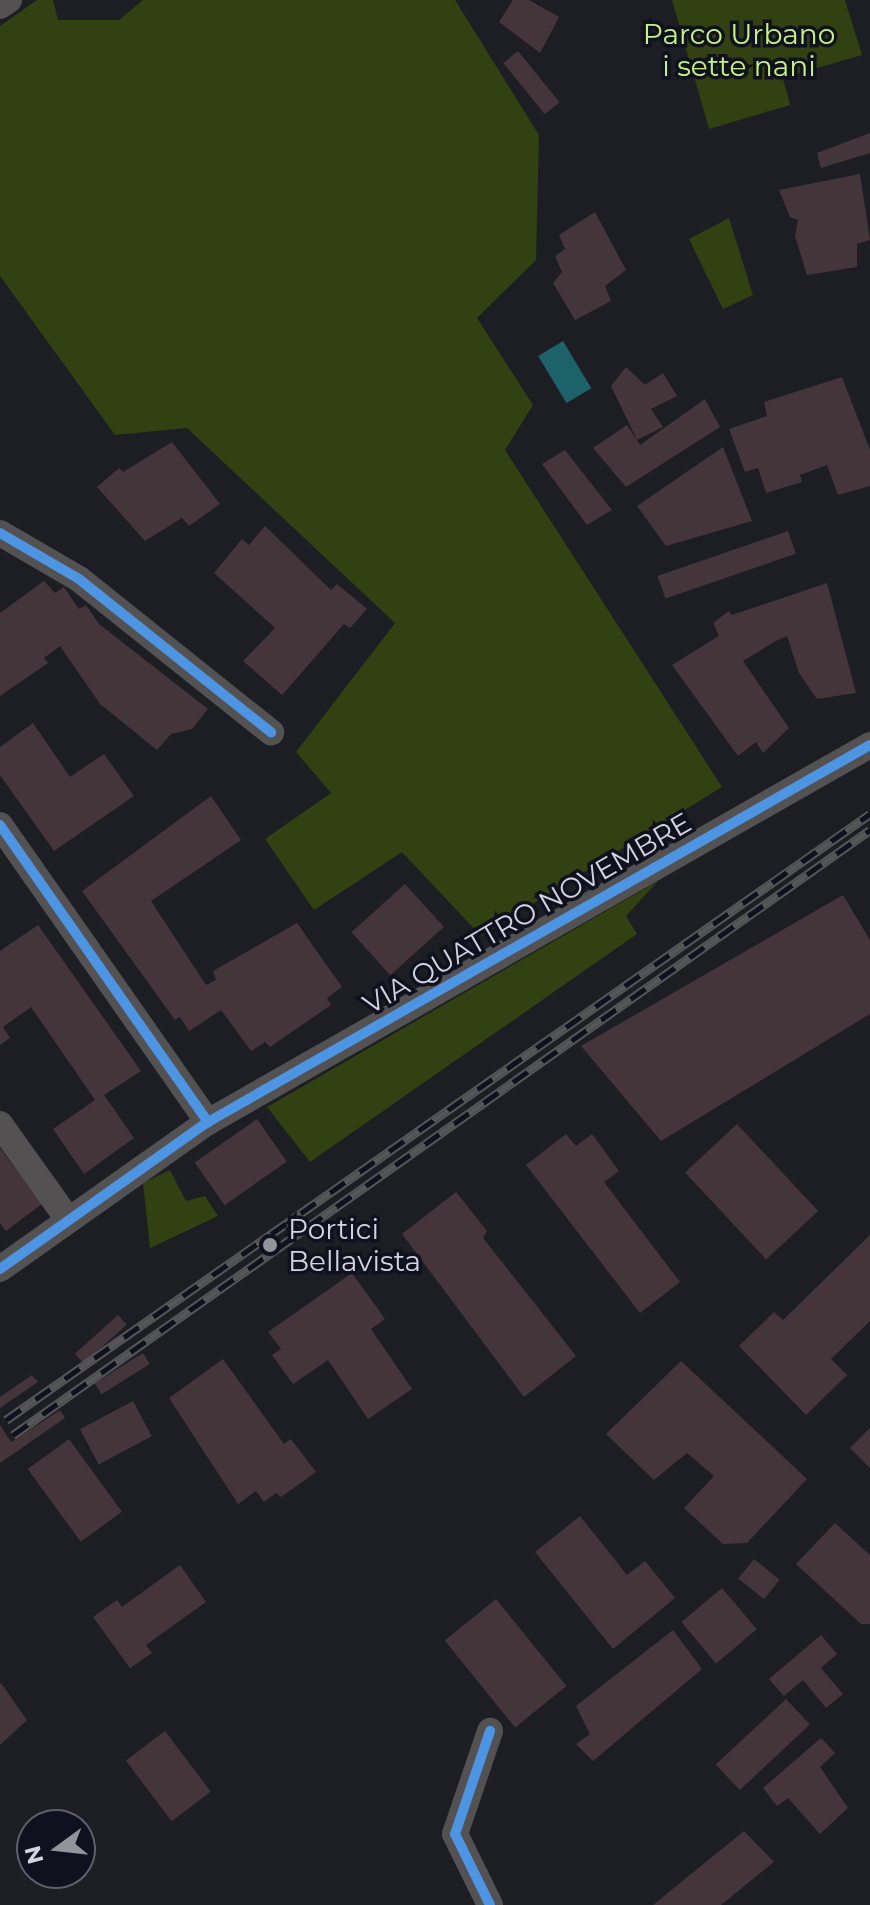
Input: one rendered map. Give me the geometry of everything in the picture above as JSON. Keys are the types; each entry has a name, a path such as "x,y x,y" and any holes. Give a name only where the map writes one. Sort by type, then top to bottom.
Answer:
{"street":[{"path":"0,6 9,0"},
{"path":"0,533 79,579 271,732"},
{"name":"VIA QUATTRO NOVEMBRE","path":"67,1218 208,1122 870,745"},
{"path":"0,825 208,1122"},
{"path":"0,1124 67,1218 0,1269"},
{"path":"490,1731 455,1834 490,1905"}],"green space":[{"path":"37,0 53,0 58,20 119,20 143,0 455,0 539,135 536,260 477,318 533,405 505,450 722,787 481,936 402,852 314,910 265,839 331,793 296,752 395,623 187,428 115,435 0,276 0,26"},
{"name":"Parco Urbano i sette nani","path":"672,0 845,0 862,55 783,78 790,105 709,129"},
{"path":"729,218 753,295 723,309 689,239"},
{"path":"658,881 626,916 637,934 310,1162 267,1107"},
{"path":"170,1170 186,1201 205,1196 218,1216 150,1248 143,1183"}],"water":[{"path":"563,341 591,388 566,403 538,356"}],"building":[{"path":"513,0 529,0 559,17 540,53 499,22"},
{"path":"518,51 560,102 545,114 503,63"},
{"path":"870,133 870,153 821,168 817,153"},
{"path":"860,174 870,240 857,244 857,267 807,275 795,236 798,220 790,217 779,190"},
{"path":"595,212 626,270 605,286 611,301 575,320 553,283 562,272 555,256 565,249 559,235"},
{"path":"626,367 645,385 663,373 677,396 651,409 663,427 637,440 611,386"},
{"path":"842,377 870,450 870,486 838,495 827,465 800,475 802,482 766,493 758,468 745,472 729,429 767,416 764,402"},
{"path":"705,399 720,427 626,487 593,448 627,425 640,445"},
{"path":"172,442 220,504 189,526 182,518 145,541 97,487 119,468 123,472"},
{"path":"723,447 752,521 666,546 637,506"},
{"path":"565,450 612,510 587,525 542,464"},
{"path":"265,526 331,590 337,584 367,609 350,628 344,624 282,695 243,661 275,628 214,573 242,539 249,545"},
{"path":"788,531 796,554 665,599 658,576"},
{"path":"44,581 55,593 64,587 79,609 86,605 99,624 208,709 192,729 171,734 157,750 100,704 60,646 44,658 48,663 0,696 0,613"},
{"path":"827,583 856,693 817,699 799,673 787,636 774,642 743,661 789,728 763,753 756,742 738,756 672,665 719,636 713,623 729,611 732,615"},
{"path":"33,723 70,777 104,754 134,796 54,851 0,775 0,747"},
{"path":"211,796 241,840 151,901 206,985 216,980 213,971 297,923 342,987 327,998 331,1005 270,1047 265,1042 251,1051 221,1010 189,1031 180,1017 175,1020 82,891"},
{"path":"405,884 444,927 390,975 351,932"},
{"path":"843,895 870,940 870,1014 661,1141 581,1046"},
{"path":"38,925 141,1071 104,1095 134,1138 84,1174 53,1129 95,1100 31,1007 3,1027 10,1038 0,1045 0,951"},
{"path":"257,1119 287,1162 225,1205 195,1163"},
{"path":"737,1124 818,1211 766,1259 685,1172"},
{"path":"566,1134 576,1146 592,1134 619,1171 604,1182 680,1282 640,1313 526,1165"},
{"path":"0,1148 42,1204 6,1231 0,1223"},
{"path":"456,1192 487,1231 483,1238 576,1356 524,1397 402,1234"},
{"path":"870,1235 870,1321 831,1359 847,1375 806,1415 739,1346 774,1312 783,1320"},
{"path":"352,1273 385,1319 371,1329 412,1389 368,1419 328,1360 293,1384 272,1355 281,1349 268,1332"},
{"path":"118,1315 127,1325 84,1363 75,1354"},
{"path":"143,1353 150,1364 102,1394 95,1383"},
{"path":"223,1359 284,1444 291,1439 316,1472 281,1497 276,1493 264,1502 256,1491 238,1504 169,1398"},
{"path":"681,1361 807,1479 747,1543 723,1544 684,1508 714,1476 687,1453 654,1480 606,1434"},
{"path":"32,1375 38,1382 0,1408 0,1397"},
{"path":"133,1401 152,1436 99,1464 80,1429"},
{"path":"60,1410 65,1418 0,1463 0,1425 11,1442"},
{"path":"870,1428 870,1468 850,1448"},
{"path":"69,1439 122,1512 81,1542 28,1469"},
{"path":"580,1516 627,1575 645,1561 675,1598 613,1649 535,1552"},
{"path":"835,1523 870,1555 870,1624 861,1624 796,1564"},
{"path":"754,1559 780,1580 764,1599 738,1578"},
{"path":"180,1565 206,1602 146,1645 152,1653 130,1668 93,1617 117,1600 122,1607"},
{"path":"722,1588 757,1629 716,1663 681,1622"},
{"path":"496,1599 566,1686 515,1728 445,1641"},
{"path":"673,1630 702,1669 593,1761 576,1744 590,1734 576,1706"},
{"path":"821,1635 837,1654 821,1668 843,1694 826,1708 803,1680 784,1696 769,1679"},
{"path":"0,1685 27,1720 0,1745"},
{"path":"786,1699 810,1725 740,1790 716,1764"},
{"path":"165,1731 211,1792 172,1821 126,1760"},
{"path":"821,1738 835,1753 820,1767 848,1808 820,1834 788,1798 777,1806 763,1788"},
{"path":"744,1831 774,1862 721,1905 653,1905"}],"railway":[{"path":"6,1420 870,814"},
{"path":"13,1435 870,830"}],"cycle path":[{"path":"0,533 79,579 271,732"},
{"path":"0,1269 208,1122 870,745"},
{"path":"0,825 208,1122"},
{"path":"490,1731 455,1834 490,1905"}],"place":[{"name":"Portici Bellavista","path":"270,1245"}]}
